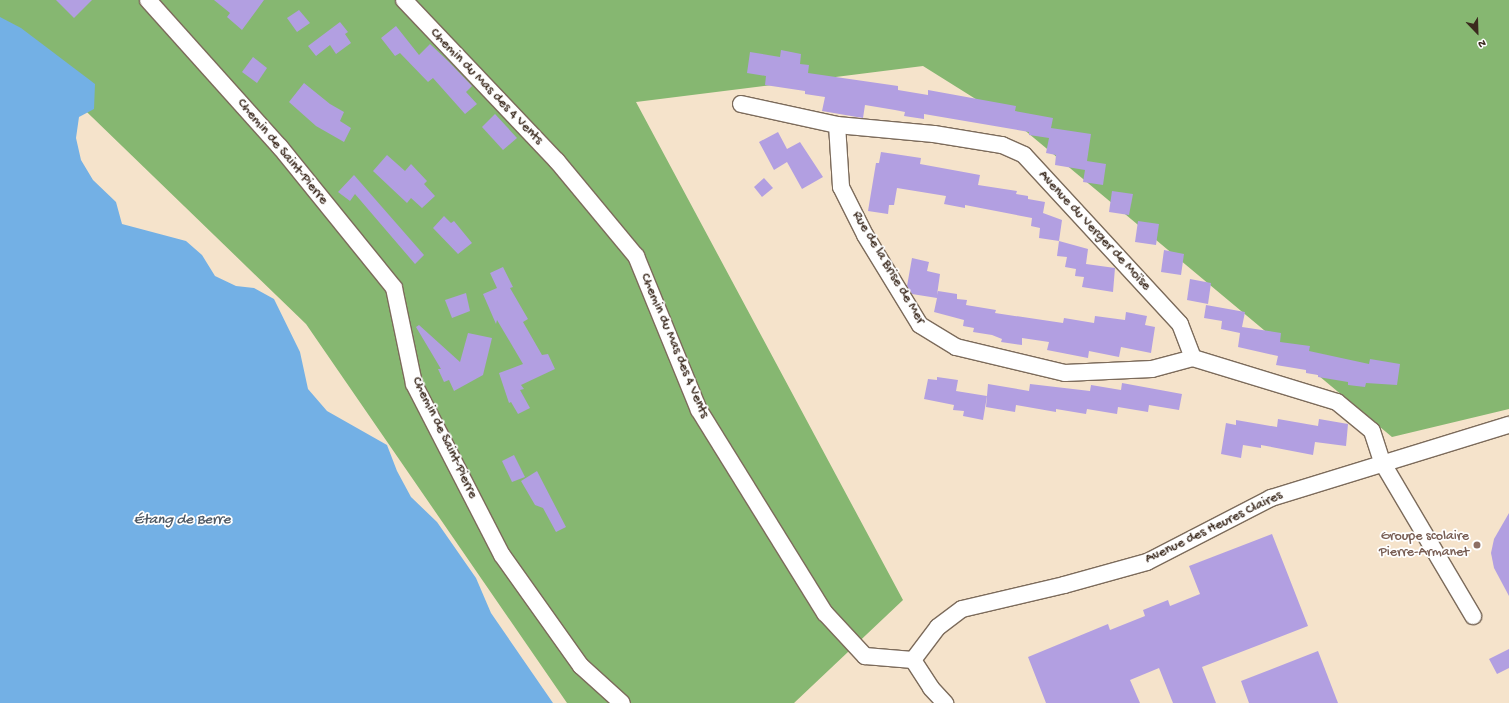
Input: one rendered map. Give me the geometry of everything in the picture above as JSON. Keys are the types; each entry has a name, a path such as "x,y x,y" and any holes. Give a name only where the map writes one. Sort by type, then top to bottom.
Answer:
{"street":[{"name":"Chemin de Saint-Pierre","path":"148,0 280,148 394,288 414,384 502,555 581,666 622,703"},
{"name":"Chemin du Mas des 4 Vents","path":"404,0 557,161 636,256 698,410 825,613 865,656 914,660"},
{"name":"Avenue du Verger de Moïse","path":"741,104 837,125 934,134 1002,144 1024,155 1180,324 1193,358"},
{"name":"Rue de la Brise de Mer","path":"837,125 841,187 865,235 920,325 956,347 1065,373 1152,369 1193,358"},
{"path":"1193,358 1337,402 1372,431 1382,462 1473,616"},
{"name":"Avenue des Heures Claires","path":"914,660 938,627 962,609 1064,585 1147,562 1271,498 1382,462 1509,425"},
{"path":"914,660 931,688 945,703"}],"green space":[{"path":"0,0 1509,0 1509,409 1392,437 1022,128 923,66 636,102 903,600 794,703 567,703 306,324 0,28"}],"water":[{"name":"Étang de Berre","path":"0,17 21,28 95,84 94,109 79,117 76,138 81,160 93,180 116,202 122,224 186,241 202,255 215,276 236,286 254,288 274,299 300,352 308,389 327,411 387,445 397,471 411,497 437,522 476,578 491,613 553,703 0,703"}],"building":[{"path":"56,0 92,0 74,18"},
{"path":"214,0 264,0 242,30 227,17 230,13"},
{"path":"299,10 310,23 297,32 287,18"},
{"path":"340,22 348,32 345,34 351,43 336,54 330,45 316,56 308,46"},
{"path":"396,26 419,55 430,44 449,62 472,86 466,92 477,104 465,114 433,78 428,82 400,53 395,56 381,38"},
{"path":"781,50 801,54 800,64 809,65 808,73 898,86 898,90 928,95 928,90 1016,106 1015,111 1053,118 1051,128 1091,134 1087,161 1106,164 1103,185 1083,182 1085,170 1055,165 1056,155 1046,153 1049,138 1029,135 1029,132 924,114 924,119 904,116 905,112 865,105 863,118 822,111 825,97 805,94 805,91 765,85 766,76 747,73 750,52 780,57"},
{"path":"253,57 267,68 257,83 242,72"},
{"path":"304,83 330,104 344,112 340,121 351,128 344,142 316,126 289,102"},
{"path":"495,114 517,138 503,150 482,127"},
{"path":"778,132 787,149 800,142 823,177 802,189 787,162 774,170 759,142"},
{"path":"881,152 921,158 920,164 980,175 978,185 1017,191 1016,194 1028,196 1028,199 1045,202 1043,213 1062,220 1059,241 1039,238 1040,228 1031,226 1032,218 965,205 965,208 944,204 946,196 897,188 894,205 889,205 888,214 868,211 876,163 879,163"},
{"path":"387,155 405,171 411,164 427,181 424,184 435,196 422,208 411,198 407,203 373,171"},
{"path":"354,175 424,255 415,264 355,194 350,201 338,192"},
{"path":"764,178 773,188 762,197 754,187"},
{"path":"1112,191 1133,194 1129,215 1109,212"},
{"path":"444,216 451,223 454,221 472,243 458,254 433,228"},
{"path":"1138,221 1159,224 1156,245 1135,242"},
{"path":"1059,241 1088,249 1086,264 1115,268 1113,292 1082,287 1084,277 1075,276 1076,269 1065,267 1067,257 1057,256"},
{"path":"1164,250 1184,254 1181,275 1161,272"},
{"path":"912,258 929,262 927,271 940,274 937,295 938,291 957,294 957,299 967,300 966,305 996,310 995,313 1063,323 1064,318 1094,323 1095,316 1125,320 1126,312 1147,316 1145,325 1155,327 1151,353 1121,347 1119,357 1089,351 1088,358 1047,350 1049,342 1022,338 1022,345 1001,342 1002,339 992,335 973,332 974,328 963,326 964,320 934,312 937,298 912,294 907,286"},
{"path":"503,267 513,287 510,288 528,319 523,322 542,355 548,354 555,369 521,385 524,389 520,390 530,408 518,414 511,402 509,403 499,373 523,364 497,320 496,324 483,294 497,288 490,273"},
{"path":"1190,279 1211,283 1208,304 1187,300"},
{"path":"466,293 470,311 452,318 445,300"},
{"path":"1206,305 1245,312 1242,327 1281,333 1280,342 1310,346 1309,351 1369,364 1370,359 1400,364 1397,385 1366,383 1365,387 1348,385 1348,382 1318,377 1318,375 1306,373 1306,370 1276,365 1278,356 1238,347 1240,333 1221,329 1222,321 1204,318"},
{"path":"419,325 460,362 468,333 492,338 483,375 454,391 449,380 444,382 438,369 441,369 416,327"},
{"path":"937,377 958,380 956,391 987,396 983,420 963,416 964,411 953,410 954,405 924,399 928,379 937,380"},
{"path":"1122,383 1182,394 1179,410 1149,405 1148,412 1118,407 1117,414 1087,409 1086,414 1056,409 1056,412 1016,405 1015,412 986,407 988,384 1029,391 1030,384 1090,391 1091,385 1121,390"},
{"path":"1278,419 1318,426 1319,419 1348,424 1346,446 1315,442 1313,455 1261,445 1261,448 1243,445 1241,458 1221,454 1226,423 1236,425 1236,420 1277,427"},
{"path":"514,455 525,477 512,482 502,461"},
{"path":"537,471 566,527 556,532 543,508 535,505 521,481"},
{"path":"1509,513 1509,596 1494,568 1491,553 1494,539"},
{"path":"1272,534 1308,626 1202,667 1216,703 1173,703 1159,668 1130,680 1140,703 1046,703 1028,657 1108,624 1110,630 1145,616 1143,610 1168,600 1170,606 1200,594 1189,566"},
{"path":"1509,649 1509,668 1497,674 1489,659"},
{"path":"1318,651 1338,703 1249,703 1241,681"}],"place":[{"name":"Groupe scolaire Pierre-Armanet","path":"1477,545"}]}
